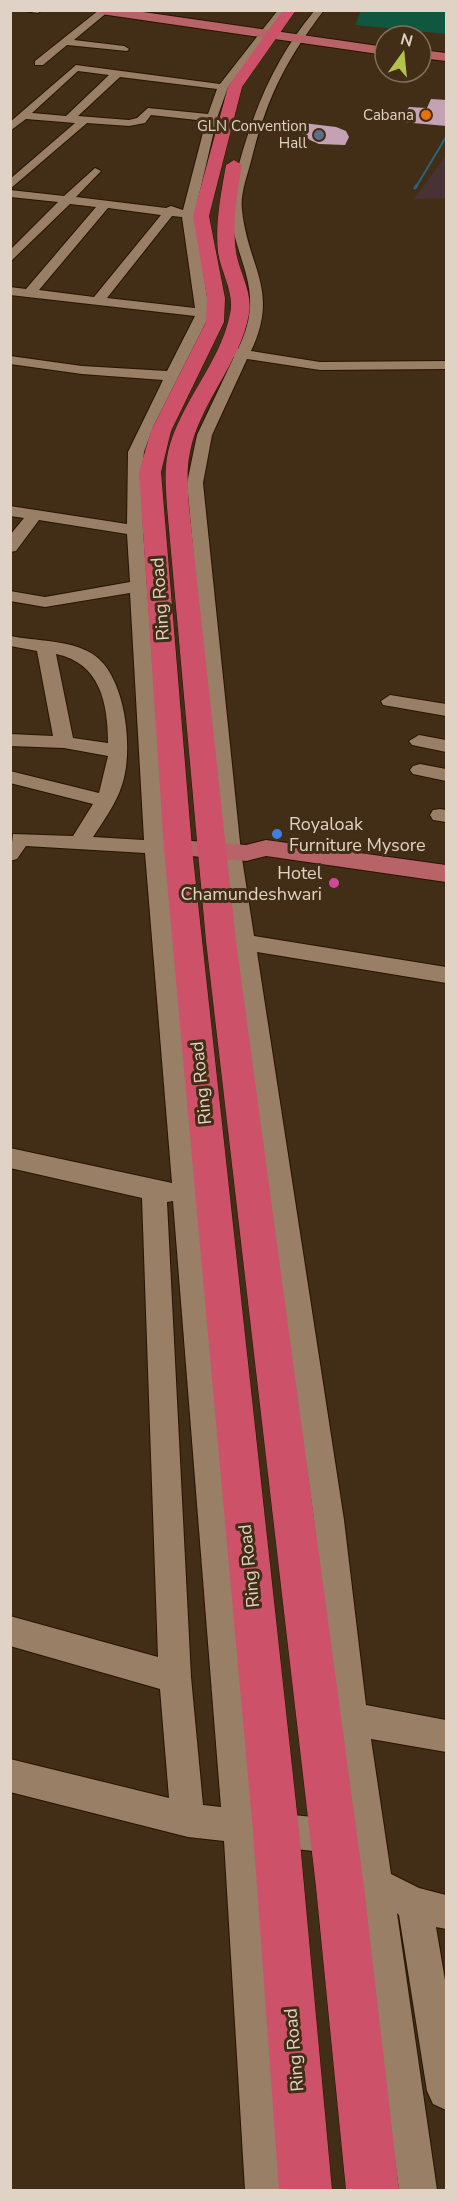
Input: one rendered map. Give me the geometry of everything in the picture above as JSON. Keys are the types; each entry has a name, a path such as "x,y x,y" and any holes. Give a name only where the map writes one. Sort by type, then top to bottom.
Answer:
{"highway":[{"name":"Ring Road","path":"284,28 246,80 235,87 187,213 216,298 210,315 210,336 161,431 150,472 167,847 276,1831 306,2190"},
{"name":"Ring Road","path":"246,80 251,119 238,146 226,213 227,252 240,297 241,311 234,353 186,433 180,451 177,487 230,852 332,1836 340,1887 373,2190"}],"main road":[{"path":"125,10 284,28 373,47"},
{"path":"103,11 284,28"},
{"path":"167,847 230,852 264,860 447,887"},
{"path":"230,852 266,848 447,874"}],"street":[{"path":"22,10 38,10"},
{"path":"284,28 320,10"},
{"path":"39,63 103,11"},
{"path":"78,32 90,33"},
{"path":"65,42 124,49"},
{"path":"50,54 71,56"},
{"path":"10,128 76,68 118,73 160,84 246,80"},
{"path":"70,118 118,73"},
{"path":"97,302 187,213 212,118 246,80"},
{"path":"24,116 136,122 141,121 150,105 212,118"},
{"path":"10,186 84,120"},
{"path":"10,258 65,199 95,171"},
{"path":"10,172 23,173"},
{"path":"10,193 187,213"},
{"path":"29,294 106,203"},
{"path":"10,291 210,315 173,376 146,426 136,452 135,530 167,847 185,1192 240,1828 264,2190"},
{"path":"234,353 320,366 447,365"},
{"path":"10,360 82,369 173,376"},
{"path":"10,511 135,530"},
{"path":"10,548 35,515"},
{"path":"10,596 45,602 139,586"},
{"path":"10,641 84,656 98,667 108,685 116,720 113,784 79,842"},
{"path":"46,649 64,742"},
{"path":"390,701 447,710"},
{"path":"10,741 64,742 116,750"},
{"path":"419,741 447,746"},
{"path":"420,770 447,775"},
{"path":"10,777 105,801"},
{"path":"14,844 79,842 167,847"},
{"path":"230,852 329,1520 352,1719 418,2190"},
{"path":"244,942 447,975"},
{"path":"10,1158 153,1191 185,1192"},
{"path":"153,1191 176,1677 188,1820"},
{"path":"10,1631 176,1677"},
{"path":"352,1719 447,1736"},
{"path":"10,1775 188,1820 240,1828 332,1836"},
{"path":"340,1887 376,1885 431,1908 447,2091"}],"shaded area":[{"path":"446,156 446,198 414,199"}],"green space":[{"path":"361,11 446,11 446,34 433,33 433,24 373,24 373,27 355,25"}],"building":[{"name":"Cabana","path":"431,99 447,100 447,126 401,122 409,107 427,108"},
{"name":"GLN Convention Hall","path":"287,121 336,127 346,131 349,137 345,145 319,144 310,140"}],"waterway":[{"path":"416,187 446,137"}],"place":[{"name":"Cabana","path":"426,115"},
{"name":"GLN Convention Hall","path":"319,135"},
{"name":"Royaloak Furniture Mysore","path":"277,834"},
{"name":"Hotel Chamundeshwari","path":"334,883"}]}
